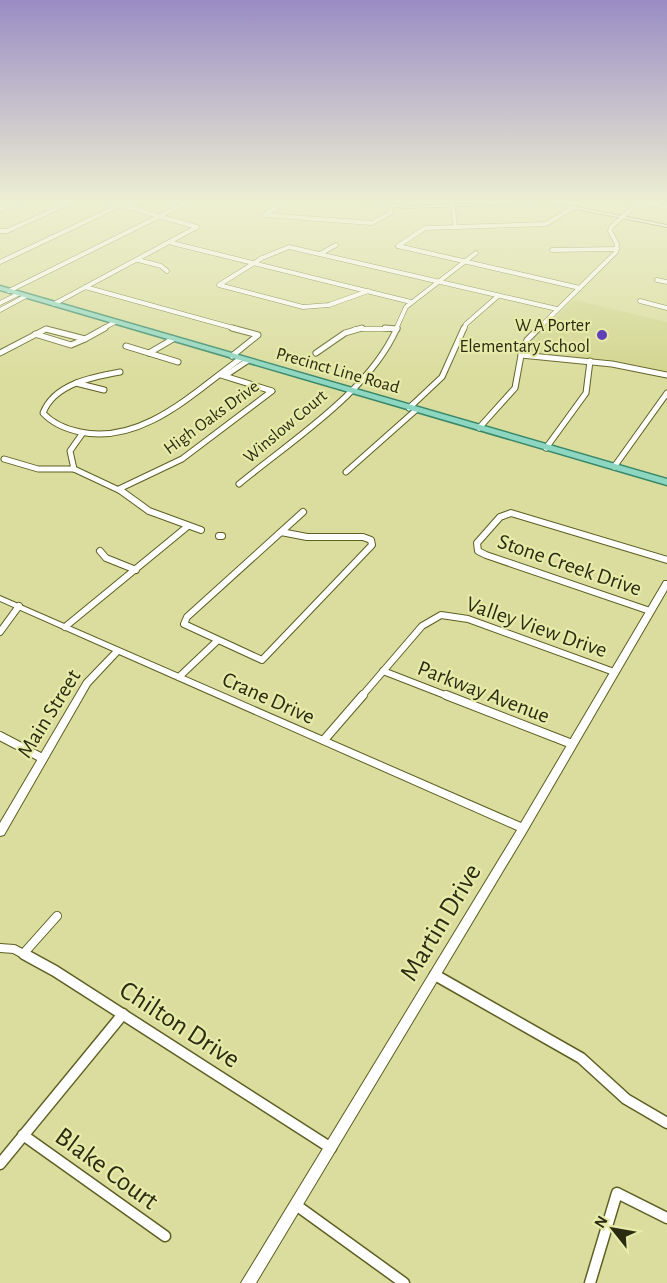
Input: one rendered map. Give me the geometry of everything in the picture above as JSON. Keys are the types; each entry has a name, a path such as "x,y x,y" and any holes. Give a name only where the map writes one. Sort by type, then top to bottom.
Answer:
{"main road":[{"name":"Precinct Line Road","path":"0,288 667,482"}],"street":[{"path":"9,291 72,260"},
{"path":"54,304 138,260 161,266 167,271"},
{"path":"245,260 411,302 464,261"},
{"path":"259,260 219,286 303,306 329,305 368,291"},
{"path":"345,260 557,309"},
{"path":"459,260 580,288"},
{"path":"479,428 515,388 521,355 527,340 607,260"},
{"path":"657,279 667,282"},
{"path":"85,287 258,334 257,339 229,373 221,374 138,429 112,435 82,434 60,426 43,413 47,403 76,383 95,376 120,372"},
{"path":"0,303 18,294"},
{"path":"0,309 26,296"},
{"path":"346,472 442,377 466,324 498,296"},
{"name":"Winslow Court","path":"239,484 381,360 411,302"},
{"path":"640,302 667,308"},
{"path":"35,334 71,345 115,322"},
{"path":"316,353 353,328 376,326 397,329"},
{"path":"0,353 49,328 85,339"},
{"path":"152,354 176,340"},
{"path":"126,346 178,362"},
{"path":"521,355 590,361 667,375"},
{"path":"546,448 579,406 586,393 590,361"},
{"name":"High Oaks Drive","path":"119,489 167,468 272,391 221,374"},
{"path":"76,383 104,390"},
{"path":"614,467 667,393"},
{"path":"656,409 667,411"},
{"path":"74,469 70,451 82,434"},
{"path":"4,459 38,469 74,469 119,489 149,511 201,530"},
{"path":"281,532 307,537 363,537 372,542 370,548 266,657 258,660 184,624 187,617 303,512"},
{"name":"Stone Creek Drive","path":"650,611 478,551 477,543 500,517 511,513 667,560"},
{"path":"65,627 188,526"},
{"path":"100,551 106,558 136,570"},
{"name":"Martin Drive","path":"248,1283 523,828 667,582"},
{"name":"Crane Drive","path":"0,598 523,828"},
{"path":"0,632 20,606"},
{"name":"Valley View Drive","path":"324,740 431,618 446,614 476,622 614,672"},
{"path":"179,677 217,641"},
{"name":"Main Street","path":"0,832 87,683 118,650"},
{"name":"Parkway Avenue","path":"383,671 572,744"},
{"path":"0,736 42,758"},
{"path":"24,953 57,916"},
{"name":"Chilton Drive","path":"0,948 24,953 330,1148"},
{"path":"435,975 581,1058 626,1099 667,1123"},
{"path":"0,1164 123,1014"},
{"name":"Blake Court","path":"24,1136 165,1236"},
{"path":"590,1283 617,1193 667,1218"},
{"path":"296,1205 373,1263 405,1283"}],"shaded area":[{"name":"W A Porter Elementary School","path":"574,300 667,322 667,373 606,361 529,353 533,340"}],"place":[{"name":"W A Porter Elementary School","path":"602,335"}]}
